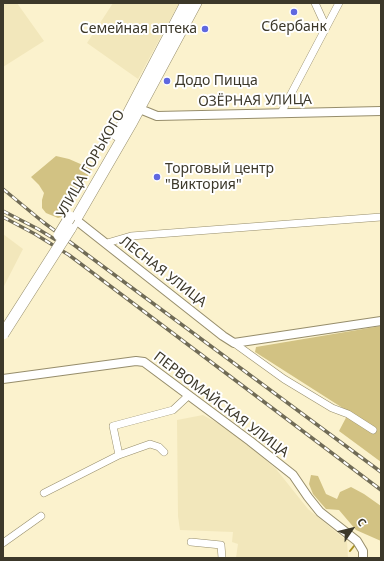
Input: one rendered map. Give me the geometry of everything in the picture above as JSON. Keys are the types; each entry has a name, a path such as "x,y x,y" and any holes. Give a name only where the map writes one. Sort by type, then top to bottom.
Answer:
{"main road":[{"name":"УЛИЦА ГОРЬКОГО","path":"136,108 186,3"},
{"name":"УЛИЦА ГОРЬКОГО","path":"3,334 73,219 102,163 136,108 196,3"},
{"name":"УЛИЦА ГОРЬКОГО","path":"3,321 73,219"}],"street":[{"path":"315,3 326,27"},
{"path":"281,113 326,27 336,4"},
{"name":"ОЗЁРНАЯ УЛИЦА","path":"136,108 157,116 381,112"},
{"path":"106,243 131,236 381,217"},
{"name":"ЛЕСНАЯ УЛИЦА","path":"73,219 106,243 223,336 284,379 332,408 348,414 373,430"},
{"path":"234,343 381,321"},
{"name":"ПЕРВОМАЙСКАЯ УЛИЦА","path":"3,379 136,361 144,362 250,441 292,475 320,512 357,542 363,555"},
{"path":"119,455 113,426 172,410 188,396"},
{"path":"44,493 119,455 150,444 159,447 164,452"},
{"path":"3,543 41,516"},
{"path":"191,542 221,545 222,558"}],"shaded area":[{"path":"3,3 17,3 44,41 3,67"},
{"path":"113,3 179,3 138,79 87,43"},
{"path":"56,156 69,159 92,169 66,212 62,217 58,218 46,213 42,208 44,193 31,177"},
{"path":"3,234 23,249 3,288"},
{"path":"381,326 381,462 339,431 349,412 255,352 256,347"},
{"path":"203,415 232,431 276,469 308,509 347,541 348,558 236,558 238,544 232,542 233,532 180,530 178,516 177,420"},
{"path":"311,475 318,476 326,494 337,499 340,492 351,487 381,506 381,541 356,530 339,510 326,509 313,494 309,484"}],"waterway":[{"path":"350,551 354,546"}],"railway":[{"path":"3,189 43,222 381,472"},
{"path":"3,211 56,240"},
{"path":"3,217 35,234 69,255 381,490"}],"place":[{"name":"Сбербанк","path":"294,12"},
{"name":"Семейная аптека","path":"205,29"},
{"name":"Додо Пицца","path":"167,81"},
{"name":"Торговый центр \"Виктория\"","path":"157,177"}]}
